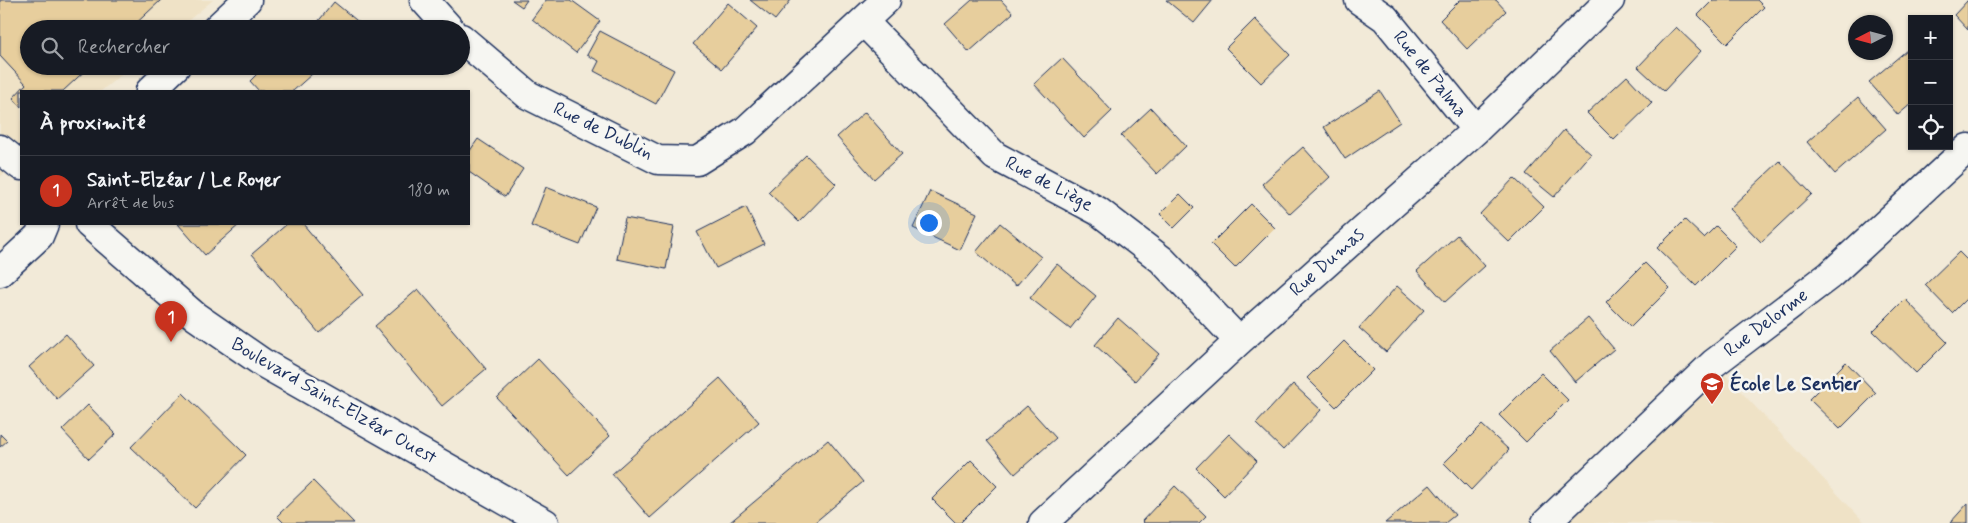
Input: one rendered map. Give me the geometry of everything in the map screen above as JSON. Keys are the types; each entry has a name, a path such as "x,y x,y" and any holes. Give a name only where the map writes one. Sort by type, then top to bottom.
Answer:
{"street":[{"path":"226,20 247,0"},
{"path":"424,0 442,20"},
{"name":"Rue de Dublin","path":"470,46 528,95 658,160 697,161 745,131 886,0"},
{"name":"Rue de Palma","path":"1359,0 1384,18 1476,130"},
{"name":"Rue Dumas","path":"1043,523 1239,341 1476,130 1610,0"},
{"name":"Rue de Liège","path":"864,22 996,156 1098,211 1162,260 1239,341"},
{"path":"151,90 167,75"},
{"name":"Rue Delorme","path":"1546,523 1714,363 1830,275 1968,148"},
{"path":"0,149 20,165"},
{"path":"0,272 39,236 44,225"},
{"name":"Boulevard Saint-Elzéar Ouest","path":"90,225 195,316 263,364 545,523"}],"shaded area":[{"path":"0,0 213,0 189,20 20,20 20,75 121,75 102,90 20,90 20,159 0,177"},
{"name":"École Le Sentier","path":"1714,363 1865,523 1546,523"}],"building":[{"path":"0,0 161,0 140,20 20,20 20,75 80,75 64,90 20,90 26,84 0,56"},
{"path":"512,0 527,0 522,7"},
{"path":"546,0 571,0 600,21 576,53 532,19"},
{"path":"750,0 791,0 775,20"},
{"path":"972,0 1001,0 1013,13 969,52 945,24"},
{"path":"1166,0 1213,0 1194,23"},
{"path":"1460,0 1496,0 1506,11 1467,49 1440,20"},
{"path":"1713,0 1757,0 1764,7 1727,44 1698,15"},
{"path":"1968,0 1968,30 1954,15"},
{"path":"334,2 356,20 319,20"},
{"path":"728,3 757,28 722,69 693,44"},
{"path":"1255,19 1290,55 1261,83 1226,48"},
{"path":"1676,27 1701,51 1664,91 1638,67"},
{"path":"600,31 674,70 656,104 594,71 599,61 587,55"},
{"path":"1908,51 1908,106 1898,115 1869,82"},
{"path":"1062,58 1112,111 1084,138 1034,84"},
{"path":"256,75 311,75 294,90 258,90 250,81"},
{"path":"1627,76 1652,103 1614,140 1587,113"},
{"path":"20,90 20,106 13,98"},
{"path":"1380,91 1400,122 1345,159 1324,127"},
{"path":"1858,97 1886,129 1835,174 1807,142"},
{"path":"1151,108 1186,146 1157,174 1121,136"},
{"path":"865,112 902,154 874,179 837,137"},
{"path":"1564,130 1591,154 1554,197 1526,174"},
{"path":"478,139 523,169 505,197 470,173 470,151"},
{"path":"1303,147 1330,177 1290,214 1262,184"},
{"path":"806,155 836,184 799,222 768,192"},
{"path":"1780,161 1812,194 1761,242 1729,209"},
{"path":"1514,178 1544,207 1509,242 1480,214"},
{"path":"546,187 596,207 580,245 531,226"},
{"path":"930,191 977,213 960,250 913,228"},
{"path":"1180,194 1194,208 1174,228 1160,214"},
{"path":"1251,204 1275,228 1235,268 1211,244"},
{"path":"746,207 764,244 716,268 697,232"},
{"path":"625,218 674,227 666,269 617,259"},
{"path":"1685,220 1704,238 1716,226 1736,246 1696,286 1657,248"},
{"path":"1000,223 1041,257 1016,286 976,252"},
{"path":"179,225 239,225 205,255"},
{"path":"286,225 304,225 363,295 319,333 252,254"},
{"path":"1457,235 1485,266 1445,302 1417,271"},
{"path":"1959,252 1968,261 1968,297 1952,313 1925,285"},
{"path":"1645,263 1670,288 1631,327 1606,302"},
{"path":"1057,264 1096,296 1070,329 1030,298"},
{"path":"1397,286 1424,310 1386,352 1359,328"},
{"path":"418,289 486,369 442,406 375,326"},
{"path":"1905,299 1947,342 1916,373 1873,331"},
{"path":"1118,318 1159,354 1135,381 1095,345"},
{"path":"1588,318 1614,349 1575,382 1550,351"},
{"path":"66,334 94,366 57,399 29,367"},
{"path":"1344,341 1373,370 1336,407 1307,378"},
{"path":"538,359 610,436 569,475 497,398"},
{"path":"1846,362 1876,393 1840,429 1809,399"},
{"path":"1541,373 1568,400 1526,442 1499,415"},
{"path":"720,378 759,422 650,518 612,474"},
{"path":"1293,384 1321,410 1283,450 1256,424"},
{"path":"183,393 246,455 195,508 131,447"},
{"path":"88,405 116,434 89,459 62,430"},
{"path":"1027,406 1056,438 1015,474 987,441"},
{"path":"1482,425 1509,450 1471,490 1444,463"},
{"path":"0,434 7,441 0,447"},
{"path":"1229,434 1257,461 1224,496 1196,468"},
{"path":"828,440 863,482 814,523 729,523"},
{"path":"971,460 997,486 960,523 956,523 932,499"},
{"path":"313,481 354,523 284,523 277,516"},
{"path":"1430,485 1455,515 1445,523 1385,523"},
{"path":"1175,486 1206,516 1199,523 1144,523 1142,521"},
{"path":"1968,503 1968,523 1950,523"}],"place":[{"name":"Saint-Elzéar / Le Royer","path":"171,342"},
{"name":"École Le Sentier","path":"1712,405"}]}
